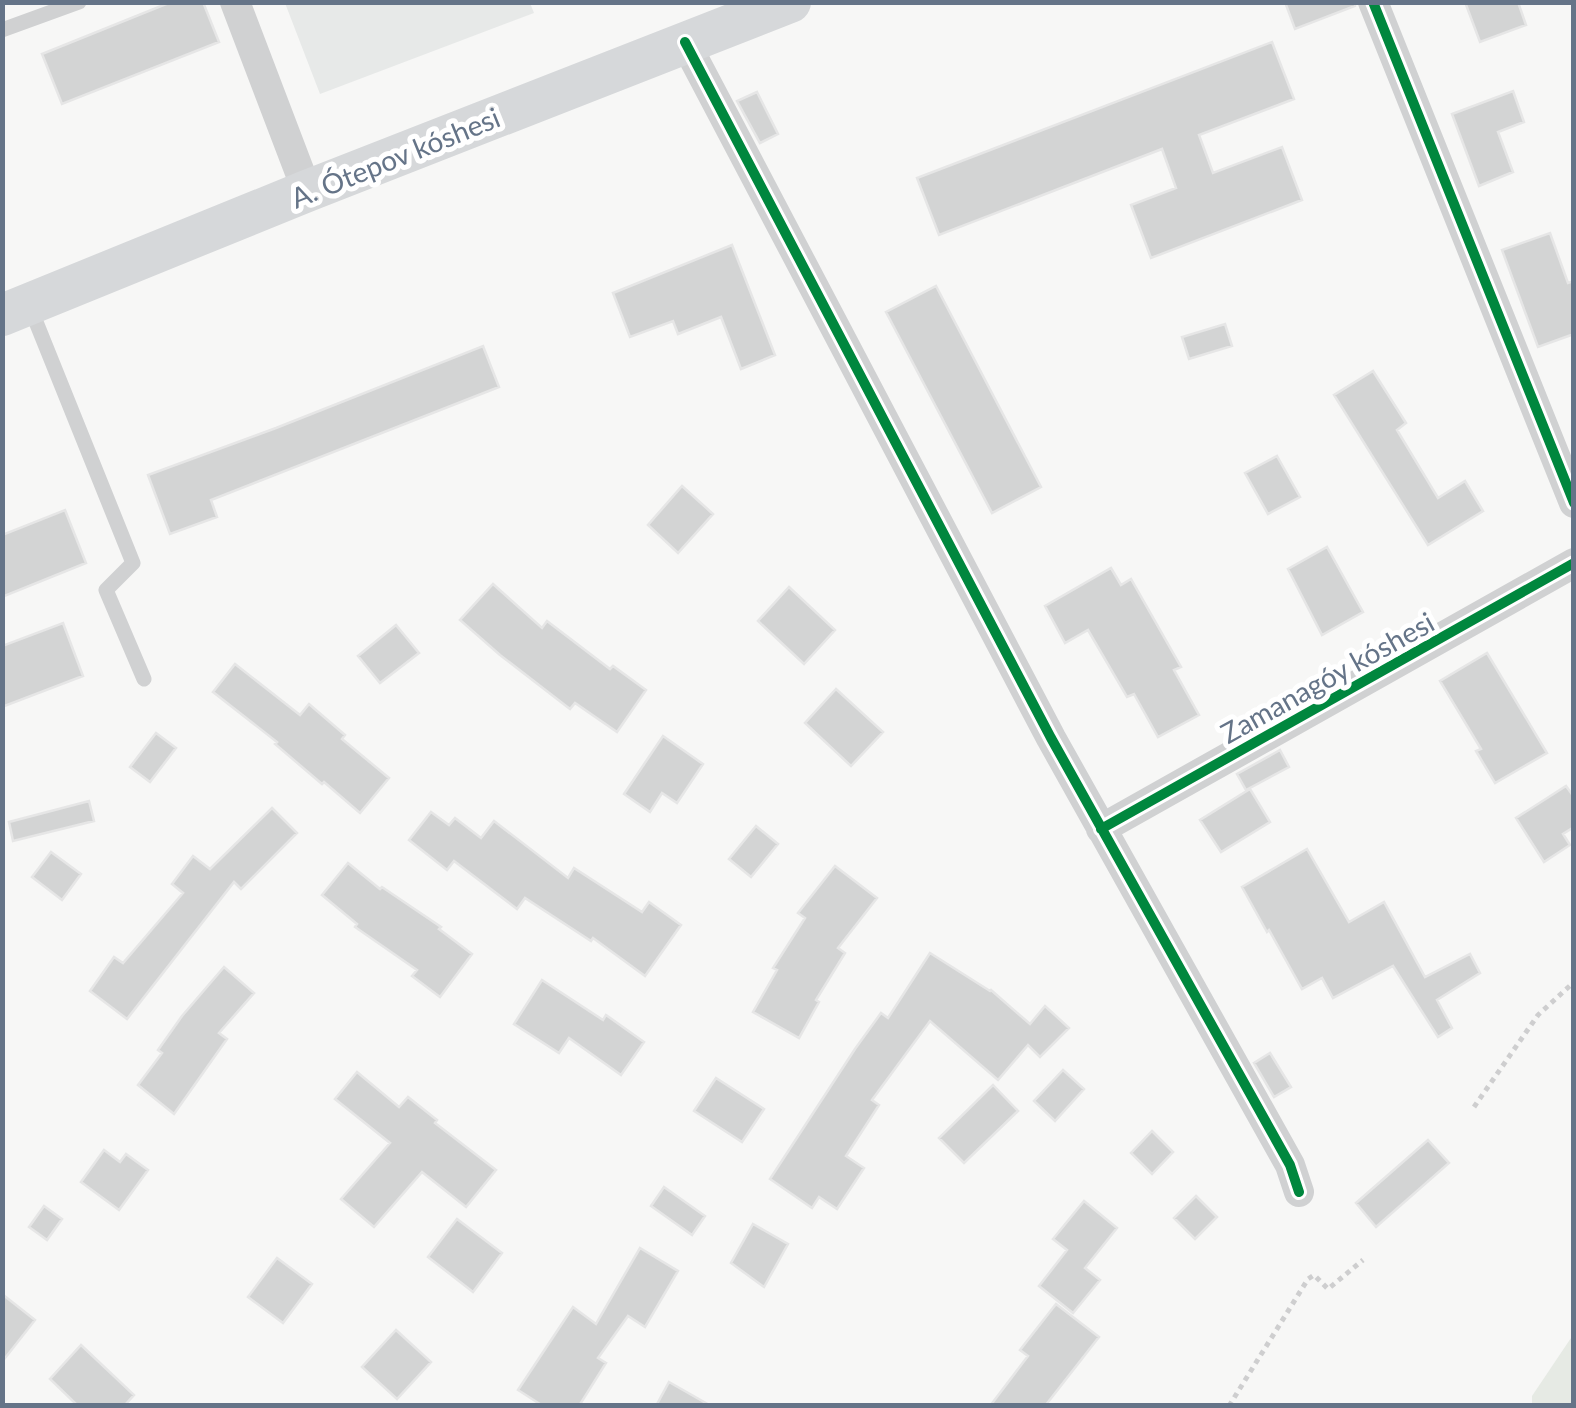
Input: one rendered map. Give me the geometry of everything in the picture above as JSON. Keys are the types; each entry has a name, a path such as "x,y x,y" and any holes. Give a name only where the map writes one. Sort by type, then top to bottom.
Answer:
{"main road":[{"name":"A. Ótepov kóshesi","path":"16,310 790,2"}],"street":[{"path":"235,2 307,191"},
{"path":"1373,2 1574,502"},
{"path":"685,42 1042,721 1290,1166 1299,1192"},
{"name":"Zamanagóy kóshesi","path":"1101,829 1574,563"}],"lane":[{"path":"2,30 79,2"},
{"path":"16,310 134,563 106,590 144,680"}],"path":[{"path":"1474,1108 1538,1014 1574,982"},
{"path":"1229,1406 1308,1280 1314,1274 1328,1288 1363,1260"}],"shaded area":[{"path":"285,3 530,3 534,13 320,94"},
{"path":"1573,1335 1573,1405 1532,1405 1532,1396"}],"building":[{"path":"171,2 203,2 219,42 62,104 42,54"},
{"path":"1285,2 1355,2 1355,6 1295,29"},
{"path":"1465,2 1518,2 1526,25 1480,42"},
{"path":"1272,42 1294,99 1199,135 1213,173 1282,147 1302,200 1151,258 1131,205 1176,188 1162,149 939,235 917,178"},
{"path":"1513,91 1524,122 1498,132 1513,172 1479,186 1452,114"},
{"path":"757,92 778,134 760,143 737,101"},
{"path":"1550,233 1568,283 1574,281 1574,334 1538,347 1502,250"},
{"path":"732,245 775,355 741,369 721,317 678,334 673,321 630,337 613,293"},
{"path":"936,286 1041,487 992,513 886,312"},
{"path":"1225,324 1232,346 1189,359 1182,337"},
{"path":"483,346 499,387 211,500 217,517 170,534 148,475"},
{"path":"1373,371 1406,423 1397,430 1438,498 1465,481 1483,511 1428,545 1334,395"},
{"path":"1277,456 1300,497 1268,514 1245,473"},
{"path":"682,486 713,514 678,553 648,525"},
{"path":"65,510 86,563 2,597 2,535"},
{"path":"1327,547 1363,612 1322,635 1288,569"},
{"path":"1111,568 1121,585 1131,579 1181,667 1174,670 1199,715 1158,737 1134,694 1127,697 1088,630 1065,643 1045,606"},
{"path":"493,584 542,628 547,621 610,669 613,666 646,690 617,732 575,703 570,709 460,620"},
{"path":"789,587 835,630 804,664 758,621"},
{"path":"63,623 83,676 2,707 2,646"},
{"path":"396,625 419,653 380,683 358,656"},
{"path":"1487,653 1547,753 1495,783 1476,751 1481,749 1440,681"},
{"path":"235,664 300,715 309,704 345,735 342,739 389,778 360,813 213,692"},
{"path":"836,689 883,732 851,766 805,723"},
{"path":"156,733 176,748 150,782 130,767"},
{"path":"663,736 703,764 677,803 662,793 650,812 624,794"},
{"path":"1280,750 1289,767 1246,790 1237,774"},
{"path":"1566,786 1574,797 1574,827 1563,834 1570,845 1544,862 1516,818"},
{"path":"1250,789 1270,822 1221,852 1200,820"},
{"path":"89,801 94,821 13,841 9,822"},
{"path":"272,808 297,833 241,889 234,882 127,1019 90,991 114,957 123,963 183,893 172,884 193,856 210,869"},
{"path":"431,812 449,825 455,818 481,838 494,821 568,878 574,868 642,912 649,902 681,925 645,976 593,938 591,941 525,898 517,909 454,861 447,870 409,840"},
{"path":"756,826 778,844 751,877 729,859"},
{"path":"1307,849 1349,922 1384,902 1425,977 1470,954 1480,973 1437,1000 1452,1028 1438,1037 1393,966 1333,998 1322,978 1302,989 1242,887"},
{"path":"51,852 81,874 62,900 32,877"},
{"path":"348,863 380,889 441,927 472,954 440,997 412,976 417,970 355,927 357,924 322,895"},
{"path":"835,866 877,898 838,948 845,953 816,1000 819,1002 799,1038 753,1012 777,970 773,968 805,918 798,913"},
{"path":"930,953 991,990 1030,1024 1045,1006 1069,1028 1040,1057 1028,1045 998,1080 930,1021 872,1100 879,1105 846,1156 864,1168 837,1209 819,1197 812,1208 770,1179 855,1049 881,1013 888,1018"},
{"path":"224,967 254,993 219,1033 227,1039 174,1114 138,1085 162,1053 158,1050 182,1016"},
{"path":"542,980 603,1020 606,1015 644,1042 621,1075 569,1038 559,1053 514,1024"},
{"path":"1270,1053 1291,1087 1274,1097 1254,1063"},
{"path":"1063,1070 1084,1089 1055,1121 1034,1101"},
{"path":"357,1072 399,1107 408,1097 496,1170 466,1207 422,1172 374,1227 341,1199 390,1143 335,1099"},
{"path":"716,1078 764,1109 742,1142 694,1111"},
{"path":"993,1085 1018,1111 964,1163 939,1138"},
{"path":"1152,1131 1173,1152 1152,1174 1131,1153"},
{"path":"1428,1140 1449,1163 1376,1227 1356,1203"},
{"path":"104,1150 120,1162 126,1154 148,1170 119,1210 81,1182"},
{"path":"664,1187 705,1216 692,1235 651,1206"},
{"path":"1196,1196 1217,1217 1195,1239 1174,1218"},
{"path":"1084,1201 1117,1228 1085,1268 1100,1280 1073,1313 1039,1286 1067,1250 1053,1239"},
{"path":"44,1206 62,1219 47,1240 29,1227"},
{"path":"457,1219 502,1253 473,1292 428,1257"},
{"path":"753,1224 788,1244 764,1287 731,1263"},
{"path":"640,1248 678,1271 645,1327 628,1316 598,1358 606,1363 579,1406 543,1406 518,1390 573,1307 596,1324"},
{"path":"277,1258 312,1284 283,1323 248,1297"},
{"path":"2,1294 35,1320 2,1362"},
{"path":"1056,1304 1099,1337 1045,1406 990,1406 1028,1356 1020,1350"},
{"path":"396,1330 431,1362 397,1399 362,1367"},
{"path":"81,1345 134,1395 124,1406 78,1406 50,1379"},
{"path":"669,1382 711,1406 656,1406"}],"cycle path":[{"path":"1373,2 1574,503"},
{"path":"685,42 1051,738 1290,1165 1299,1192"},
{"path":"1101,829 1574,563"}]}
